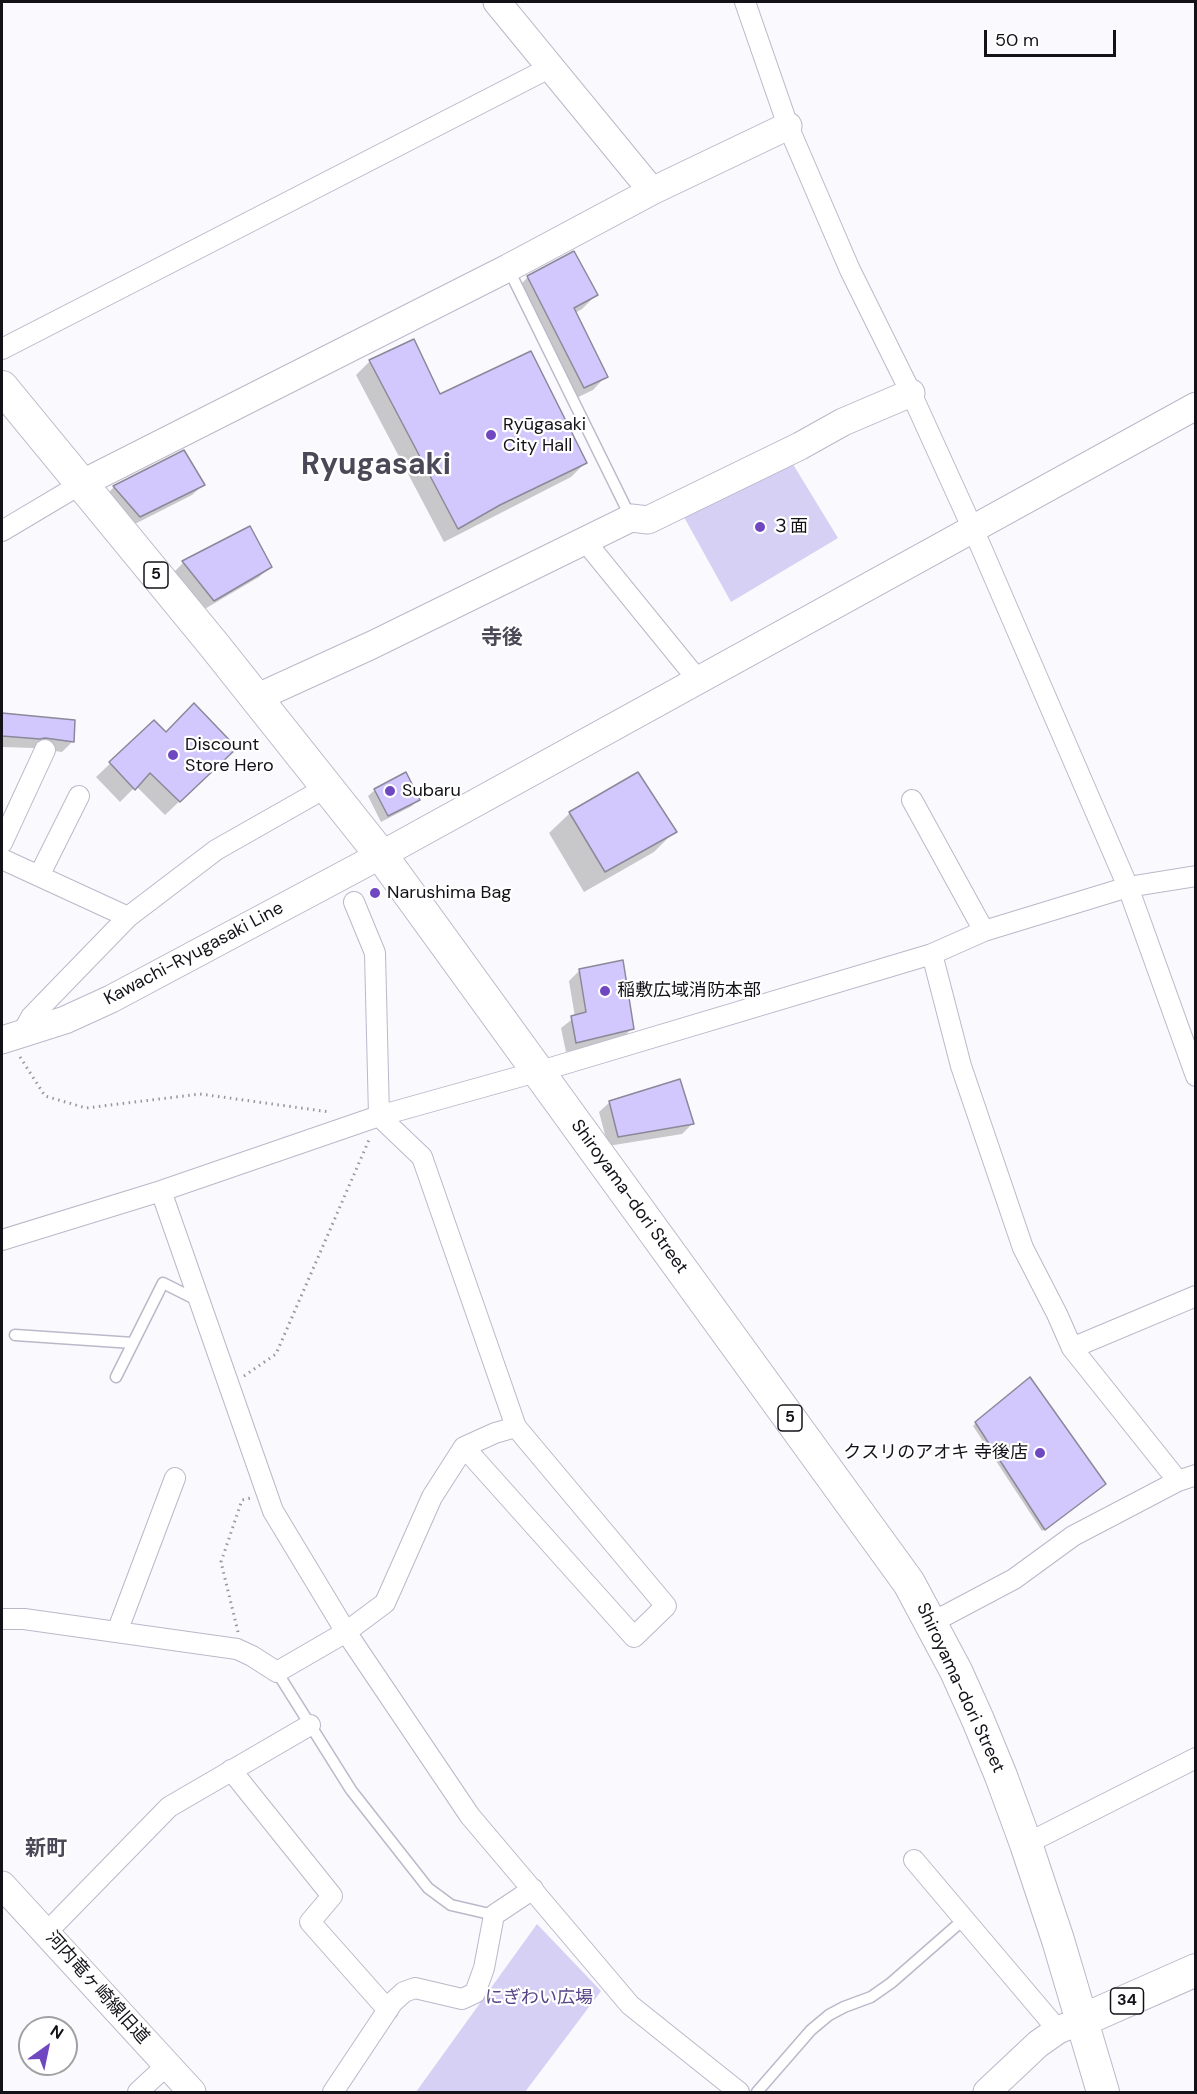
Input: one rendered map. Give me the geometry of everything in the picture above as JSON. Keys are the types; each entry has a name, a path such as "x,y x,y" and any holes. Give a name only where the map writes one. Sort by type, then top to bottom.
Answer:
{"main road":[{"name":"Shiroyama-dori Street","path":"2,387 381,855 898,1568 932,1623 978,1720 1026,1844 1070,2025 1103,2092"},
{"name":"34","path":"1070,2025 1196,1970"}],"street":[{"path":"497,2 652,191"},
{"path":"745,2 788,126 850,270 911,393 973,529 1128,888 1196,1076"},
{"path":"2,349 551,67"},
{"path":"2,531 81,484 508,268 652,191 788,126"},
{"path":"256,698 372,645 631,518 648,520 800,447 843,422 911,393"},
{"name":"Kawachi-Ryugasaki Line","path":"10,1038 65,1020 111,999 381,855 1196,406"},
{"path":"585,541 698,680"},
{"path":"2,843 45,750"},
{"path":"10,1038 128,917 216,849 327,787"},
{"path":"39,876 79,796"},
{"path":"912,800 984,931"},
{"path":"2,859 128,917"},
{"path":"2,1239 161,1191 379,1116 932,954 984,931 1128,888 1196,876"},
{"path":"354,902 375,953 379,1116 422,1156 516,1427 666,1606 634,1637 464,1447"},
{"path":"932,954 961,1066 1023,1248 1072,1348 1187,1478 1074,1536 1014,1579 932,1623"},
{"path":"161,1191 273,1511 346,1632 470,1816 630,2005 739,2092"},
{"path":"1072,1348 1196,1296"},
{"path":"2,1619 24,1619 237,1649 277,1672 346,1632 385,1603 432,1497 464,1447 495,1433 516,1427"},
{"path":"117,1632 175,1478"},
{"path":"46,1933 169,1807 310,1725"},
{"path":"1026,1844 1196,1758"},
{"path":"231,1770 332,1896 310,1922 388,2010"},
{"path":"914,1860 963,1920 1070,2025 1038,2044 987,2092"},
{"name":"河内竜ヶ崎線旧道","path":"2,1885 192,2092"},
{"path":"333,2092 388,2010 404,1992 415,1988 462,1999 475,1993 484,1968 494,1915 533,1889"},
{"path":"138,2092 167,2065"}],"lane":[{"path":"508,268 631,518"},
{"path":"116,1377 163,1282 199,1301"},
{"path":"15,1335 133,1342"},
{"path":"277,1672 351,1790 428,1888 451,1905 494,1915"},
{"path":"757,2092 811,2030 829,2015 870,1997 884,1988 963,1920"}],"path":[{"path":"10,1038 45,1096 86,1108 200,1094 336,1113 352,1125"},
{"path":"229,1386 276,1354 379,1116"},
{"path":"244,1652 221,1562 242,1500 268,1495"}],"green space":[{"name":"３面","path":"791,461 838,538 731,602 684,517"},
{"name":"にぎわい広場","path":"537,1924 601,1991 525,2092 416,2092"}],"building":[{"path":"574,251 598,295 574,308 608,377 584,388 527,276"},
{"name":"Ryūgasaki City Hall","path":"414,339 440,394 531,351 587,463 500,505 458,529 369,360"},
{"path":"184,450 205,485 140,517 113,486"},
{"path":"250,526 272,567 214,601 182,561"},
{"name":"Discount Store Hero","path":"194,703 237,748 180,802 150,773 135,790 109,762 154,720 166,732"},
{"path":"2,713 75,720 74,742 2,736"},
{"path":"406,772 420,800 388,816 374,789"},
{"path":"638,772 677,832 605,872 569,812"},
{"name":"稲敷広域消防本部","path":"623,960 634,1029 576,1043 571,1016 586,1012 579,969"},
{"path":"680,1079 694,1124 618,1137 609,1101"},
{"name":"クスリのアオキ 寺後店","path":"1030,1377 1106,1484 1045,1530 975,1422"}],"place":[{"name":"Ryūgasaki City Hall","path":"491,435"},
{"name":"３面","path":"760,527"},
{"name":"Discount Store Hero","path":"173,755"},
{"name":"Subaru","path":"390,791"},
{"name":"Narushima Bag","path":"375,893"},
{"name":"稲敷広域消防本部","path":"605,991"},
{"name":"クスリのアオキ 寺後店","path":"1040,1453"}],"district":[{"name":"Ryugasaki","path":"376,466"},
{"name":"寺後","path":"502,638"},
{"name":"新町","path":"46,1849"}]}
